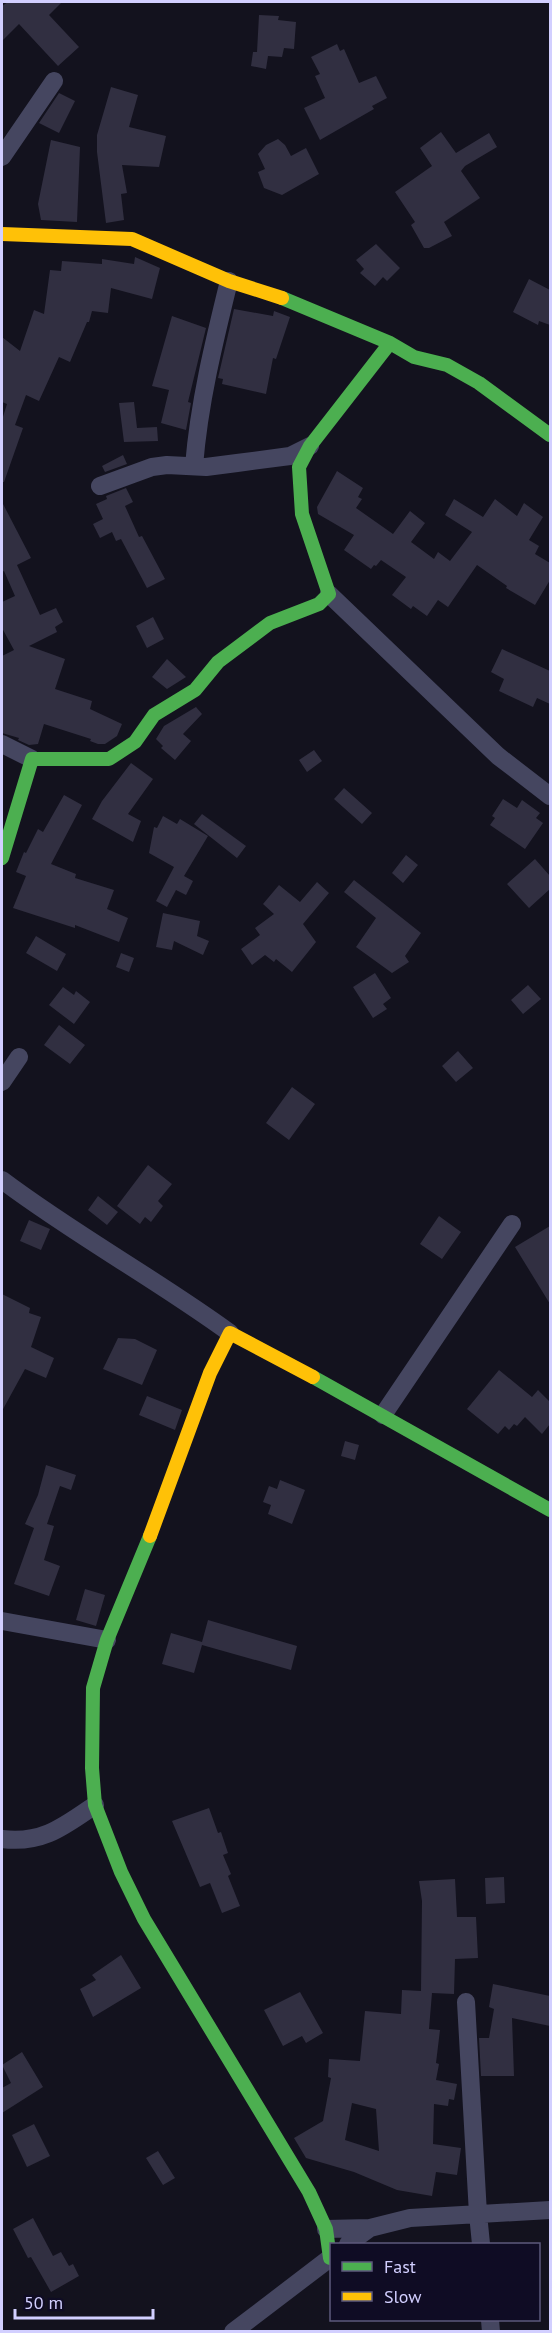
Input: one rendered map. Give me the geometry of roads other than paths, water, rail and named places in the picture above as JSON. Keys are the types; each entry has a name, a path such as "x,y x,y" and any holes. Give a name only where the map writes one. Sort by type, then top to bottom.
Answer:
{"street":[{"path":"2,157 54,81"},
{"path":"2,234 132,239 229,280 289,300 390,343 414,357 447,365 550,435"},
{"path":"194,466 206,377 229,280"},
{"path":"390,343 310,446 299,466 302,514 329,594 498,756 550,796"},
{"path":"100,486 152,467 167,465 206,467 290,456 310,446"},
{"path":"2,744 32,759 109,759 135,742 154,715 195,690 218,662 270,623 319,604 329,594"},
{"path":"2,858 32,759"},
{"path":"2,1082 19,1056"},
{"path":"2,1180 41,1210 182,1298 230,1333 383,1414 550,1509"},
{"path":"383,1414 512,1224"},
{"path":"230,1333 210,1373 151,1534 107,1640 93,1688 91,1739 95,1805 121,1872 144,1919 309,2192 326,2229 330,2251"},
{"path":"2,1621 107,1640"},
{"path":"2,1839 16,1841 34,1839 53,1832 95,1805"},
{"path":"466,2002 481,2243"},
{"path":"326,2229 370,2228 410,2218 550,2210"},
{"path":"349,2243 370,2228"},
{"path":"233,2331 330,2258"}]}
